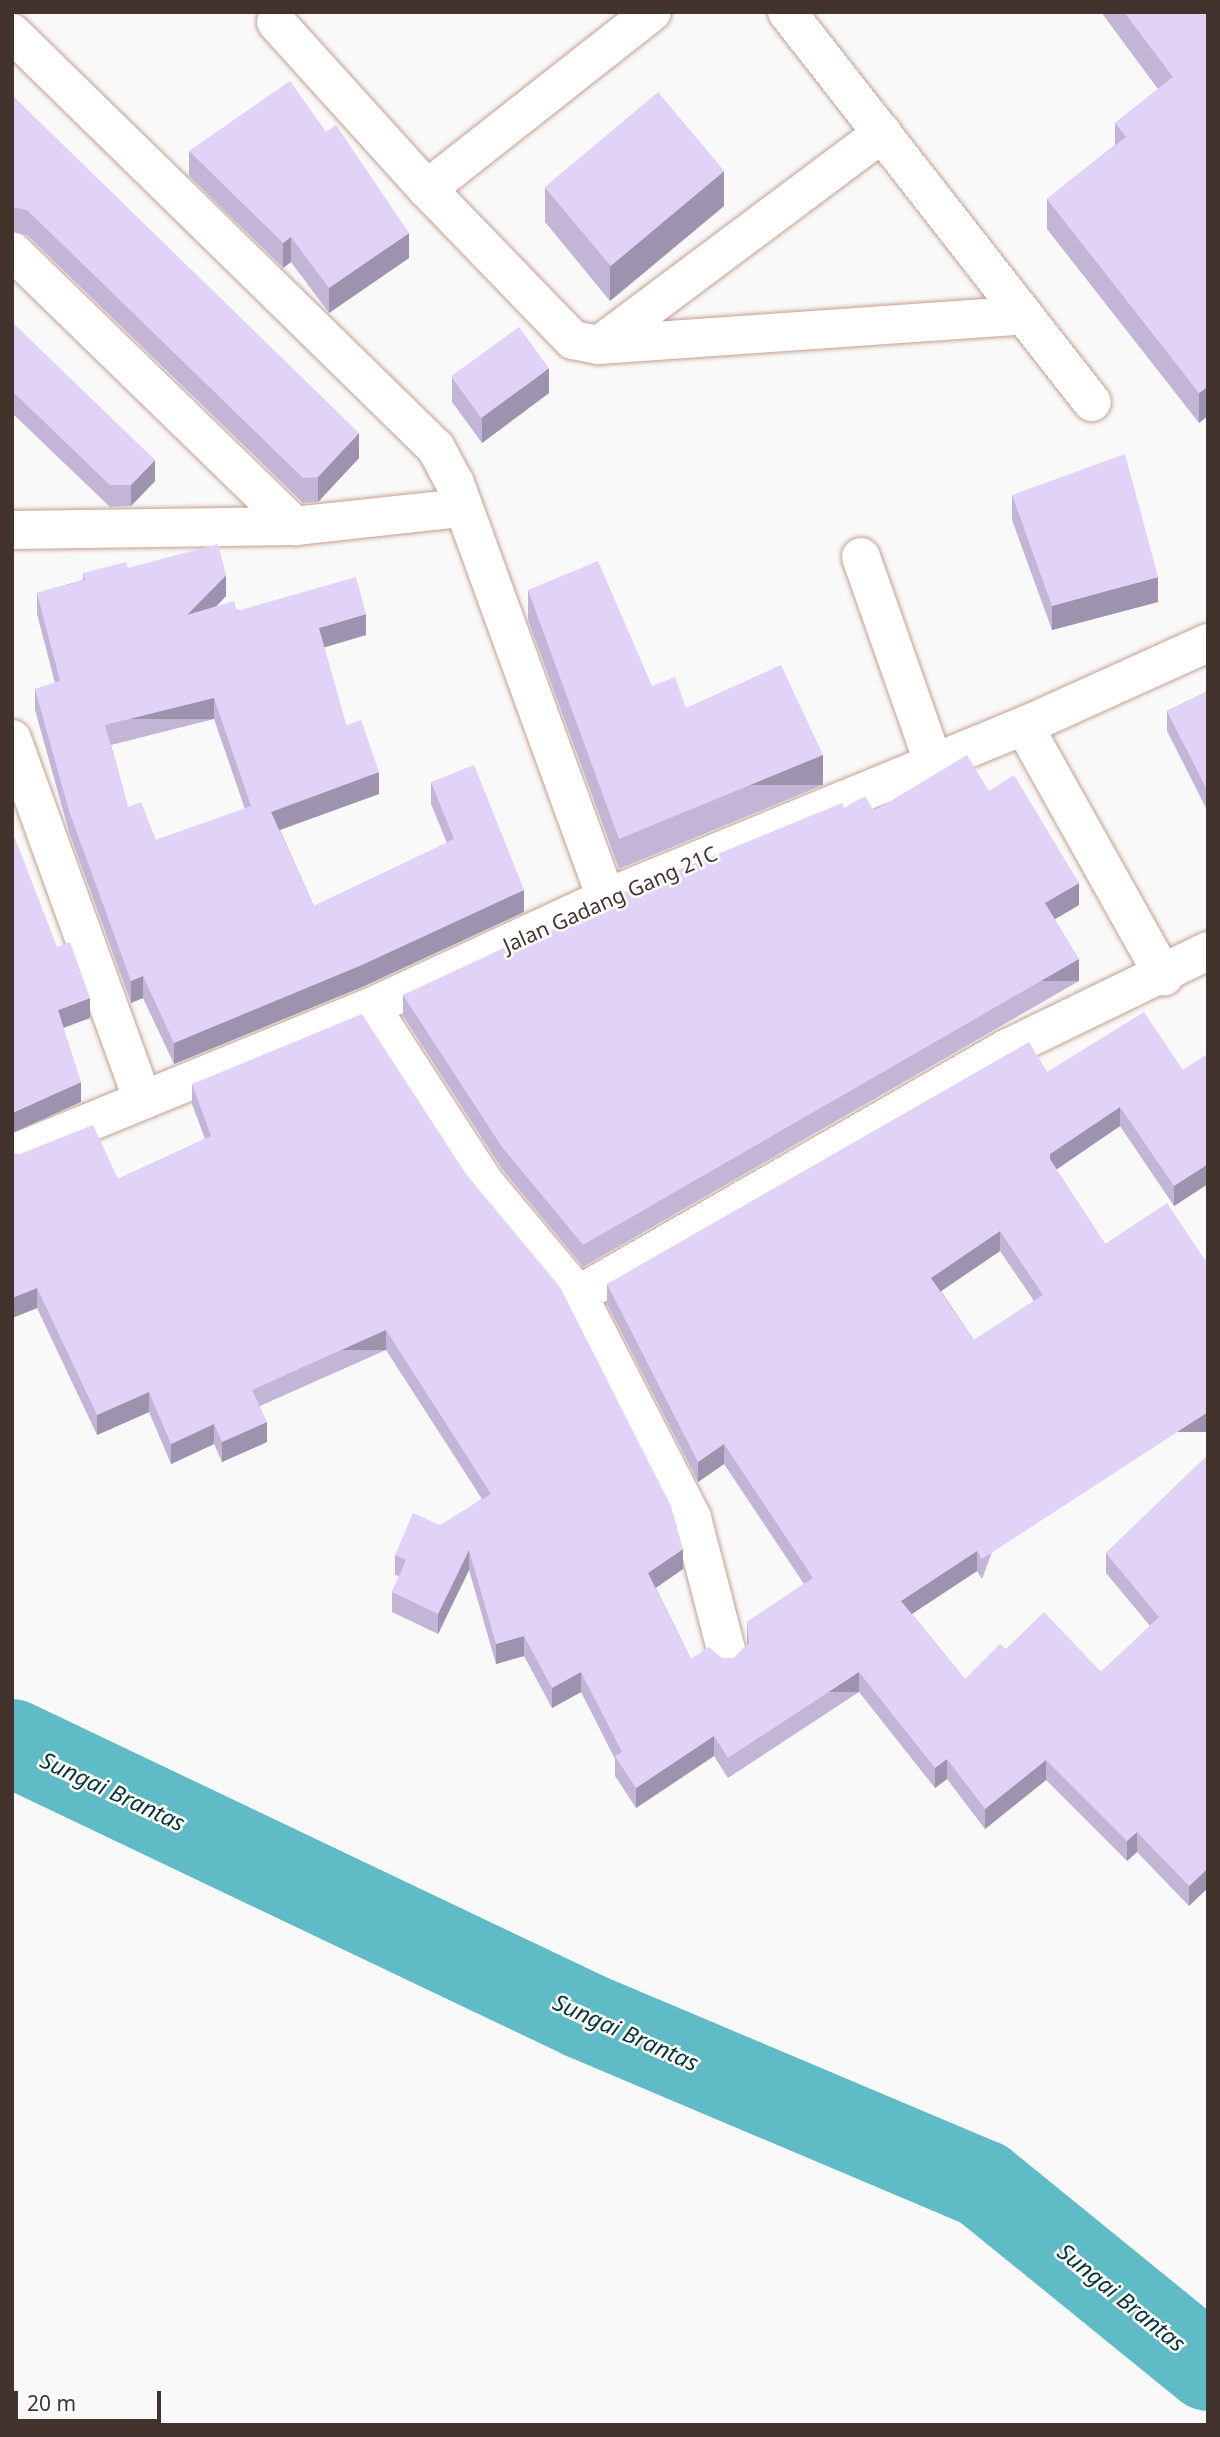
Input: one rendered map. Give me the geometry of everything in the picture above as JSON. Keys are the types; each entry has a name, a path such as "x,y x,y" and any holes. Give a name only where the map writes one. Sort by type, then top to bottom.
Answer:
{"street":[{"path":"427,189 652,12"},
{"path":"787,12 1092,402"},
{"path":"278,15 427,189 573,340 599,345 1024,315"},
{"path":"12,33 436,447 462,508 606,898"},
{"path":"599,345 883,133"},
{"path":"12,251 295,526"},
{"path":"12,530 295,526 462,508"},
{"path":"861,557 933,762"},
{"name":"Jalan Gadang Gang 21C","path":"12,1154 142,1098 371,1007 606,898 1024,726 1208,643"},
{"path":"1024,726 1164,976"},
{"path":"12,739 142,1098"},
{"path":"579,1295 1009,1048 1164,976 1208,951"},
{"path":"371,1007 484,1182 579,1295 692,1518 728,1657"}],"building":[{"path":"1124,12 1208,12 1208,386 1199,393 1047,199 1126,137 1115,123 1173,77"},
{"path":"290,81 326,132 336,125 409,233 329,288 291,237 283,243 189,151"},
{"path":"658,92 724,171 611,266 545,187"},
{"path":"12,95 359,433 318,477 303,478 27,210 12,207"},
{"path":"12,322 155,460 131,485 110,485 12,391"},
{"path":"519,327 549,368 481,418 451,376"},
{"path":"1125,454 1158,577 1052,606 1012,495"},
{"path":"218,544 226,575 187,615 234,601 237,611 356,577 366,614 319,628 346,725 361,720 379,772 271,812 314,906 454,839 431,782 474,765 524,890 362,965 174,1043 143,976 131,981 69,811 35,689 60,681 37,593 85,580 83,573 126,562 128,568","holes":["214,698 251,806 156,840 141,802 128,807 105,725"]},
{"path":"598,561 652,686 675,677 686,708 781,665 823,755 619,839 528,590"},
{"path":"1208,691 1208,792 1167,711"},
{"path":"967,755 989,791 1014,775 1079,883 1045,903 1079,959 583,1245 502,1147 403,995 540,931 542,937 571,917 615,896 842,803 844,808 865,796 874,811"},
{"path":"15,838 57,947 70,942 90,998 58,1010 81,1082 12,1113 12,839"},
{"path":"1144,1012 1183,1070 1208,1054 1208,1164 1174,1186 1120,1107 1050,1154 1050,1159 1105,1244 1167,1203 1208,1262 1208,1412 982,1559 977,1551 901,1601 965,1679 1000,1644 1006,1649 1044,1612 1101,1672 1159,1617 1106,1553 1208,1455 1208,1868 1189,1886 1137,1832 1127,1841 1046,1760 985,1809 947,1759 935,1768 859,1672 728,1758 714,1736 636,1788 615,1756 622,1752 581,1672 552,1688 524,1636 496,1644 469,1550 438,1614 392,1592 406,1560 395,1555 413,1513 440,1525 491,1494 386,1330 252,1390 267,1422 222,1442 214,1424 171,1444 149,1392 97,1415 37,1288 12,1298 12,1153 20,1154 93,1125 118,1179 211,1136 192,1084 362,1014 466,1174 560,1287 671,1506 683,1549 648,1573 691,1659 709,1647 722,1658 734,1658 749,1643 747,1622 813,1578 724,1444 698,1462 607,1284 1029,1042 1047,1072","holes":["1000,1231 1043,1295 974,1340 931,1278"]}],"waterway":[{"name":"Sungai Brantas","path":"12,1743 585,2016 983,2184 1208,2367"}]}
